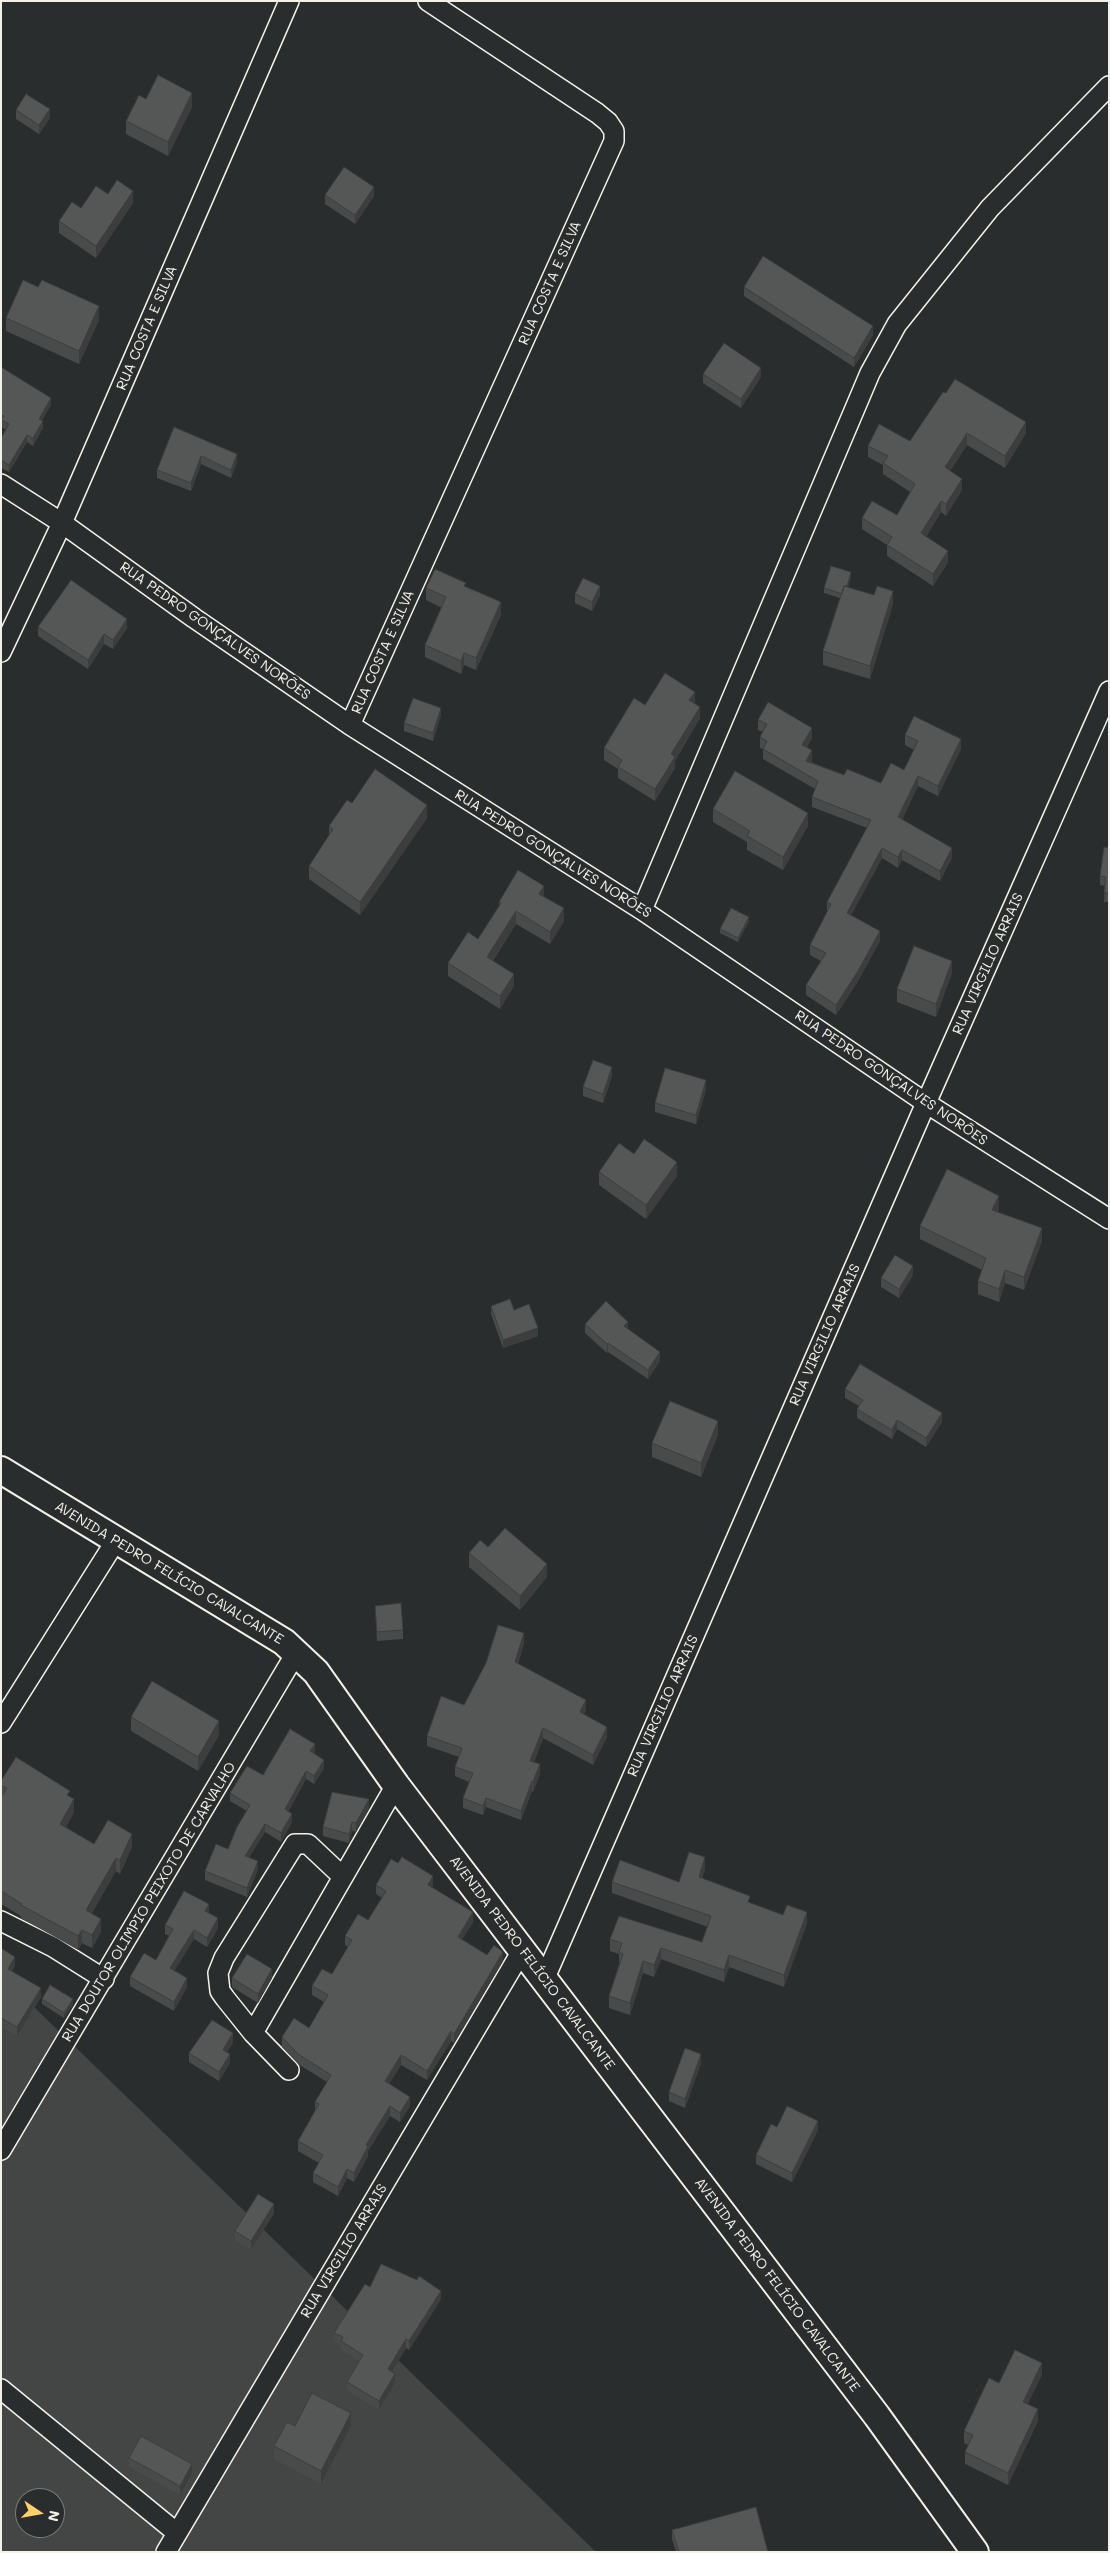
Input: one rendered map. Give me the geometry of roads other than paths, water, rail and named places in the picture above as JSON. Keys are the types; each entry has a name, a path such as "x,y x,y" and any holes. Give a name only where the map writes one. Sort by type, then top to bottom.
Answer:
{"street":[{"name":"RUA COSTA E SILVA","path":"1,652 62,523 289,1"},
{"name":"RUA COSTA E SILVA","path":"350,725 614,141 614,131 608,122 597,113 428,1"},
{"path":"642,910 870,373 897,324 990,208 1109,86"},
{"name":"RUA PEDRO GONÇALVES NORÕES","path":"1,484 62,523 194,618 350,725 642,910 926,1103 1109,1219"},
{"name":"RUA VIRGILIO ARRAIS","path":"544,1980 926,1103 1109,691"},
{"name":"AVENIDA PEDRO FELÍCIO CAVALCANTE","path":"1,1470 116,1542 284,1642 316,1672 396,1785 877,2416 975,2552"},
{"path":"1,1723 116,1542"},
{"name":"RUA DOUTOR OLIMPIO PEIXOTO DE CARVALHO","path":"1,2150 296,1653"},
{"path":"253,2033 396,1785"},
{"path":"289,2070 253,2033 220,1990 218,1973 224,1958 295,1844 308,1844 343,1877"},
{"path":"1,1921 53,1947 104,1979"},
{"name":"RUA VIRGILIO ARRAIS","path":"166,2552 523,1950"},
{"path":"1,2390 177,2533"}]}
